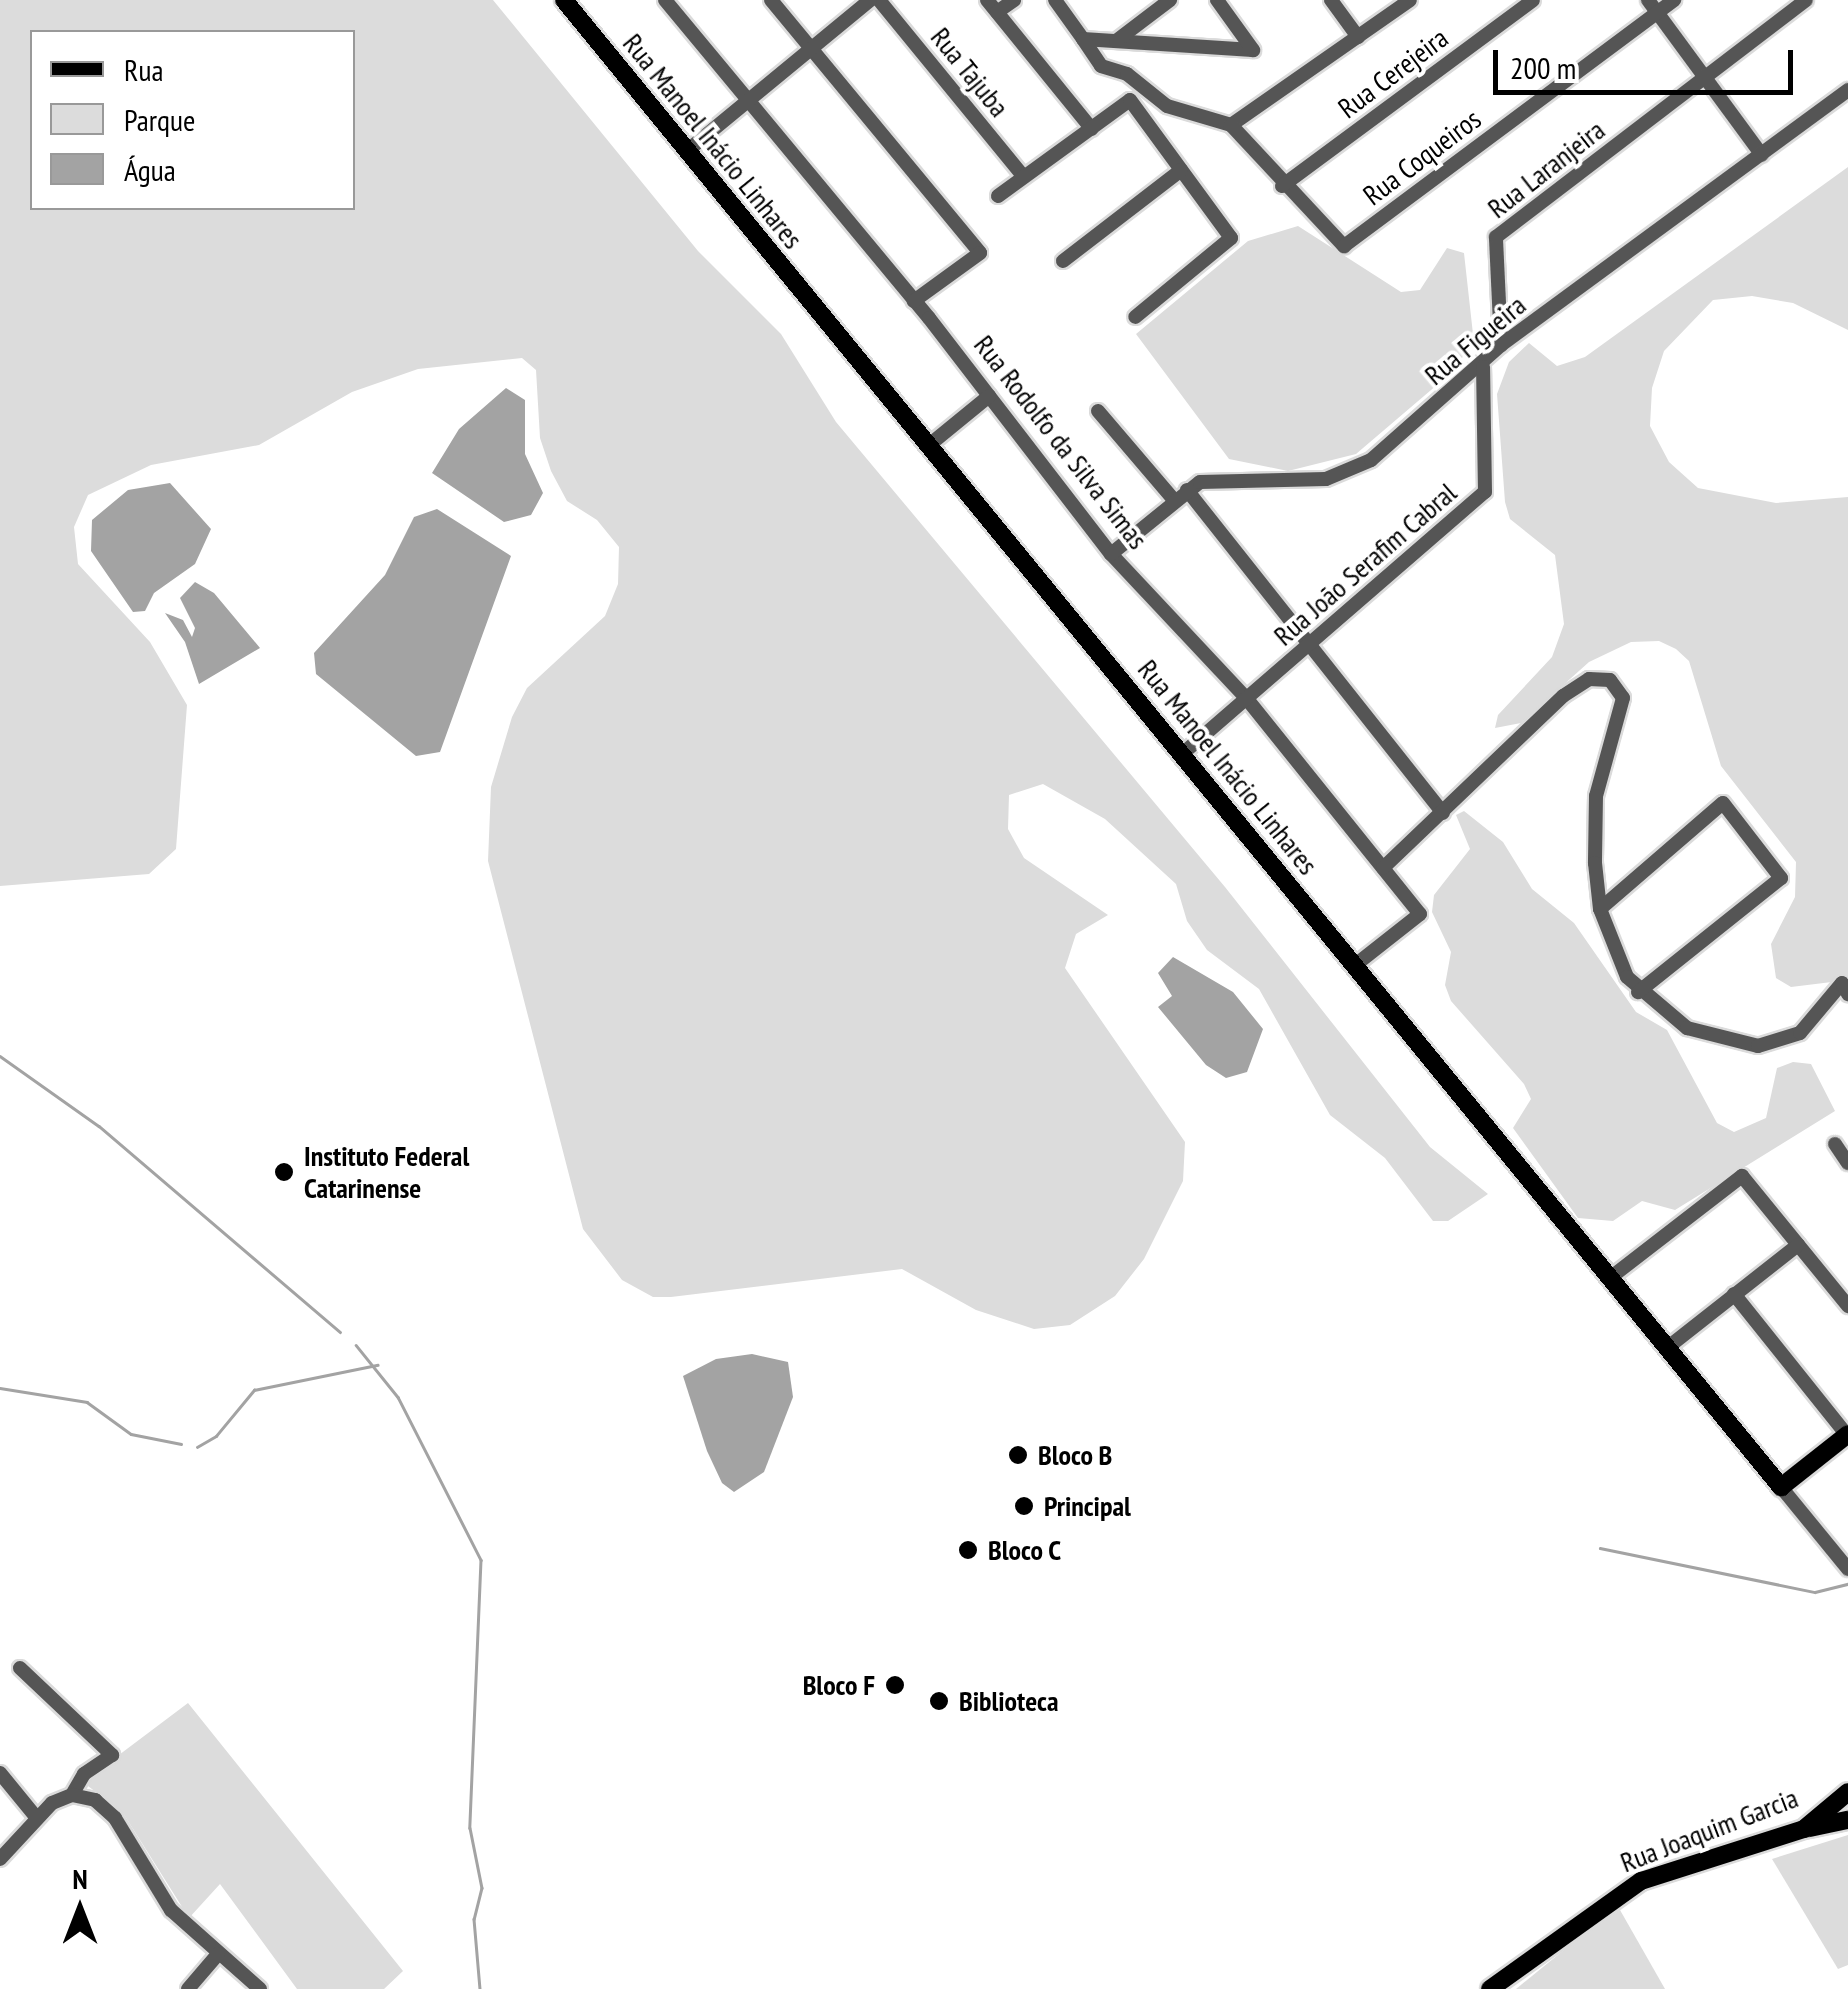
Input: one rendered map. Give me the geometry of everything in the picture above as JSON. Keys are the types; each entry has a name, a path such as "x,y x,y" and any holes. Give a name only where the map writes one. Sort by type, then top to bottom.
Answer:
{"main road":[{"name":"Rua Manoel Inácio Linhares","path":"564,0 1782,1488"},
{"path":"1782,1488 1848,1435"},
{"name":"Rua Joaquim Garcia","path":"1490,1989 1641,1881 1804,1828 1848,1792"},
{"path":"1804,1828 1848,1820"}],"street":[{"name":"Rua Rodolfo da Silva Simas","path":"665,0 914,301 1111,554 1246,699 1420,914 1354,966"},
{"path":"771,0 980,253 914,301"},
{"path":"687,151 870,0"},
{"name":"Rua Tajuba","path":"879,0 1023,176"},
{"path":"1014,0 992,6 1092,129"},
{"path":"1055,0 1101,66 1127,74 1166,106 1231,124 1282,186"},
{"path":"1116,42 1170,0"},
{"path":"1083,39 1253,50 1217,0"},
{"path":"1331,0 1358,37"},
{"path":"1231,124 1410,0"},
{"name":"Rua Cerejeira","path":"1282,186 1533,0"},
{"name":"Rua Coqueiros","path":"1282,186 1344,246 1652,6 1674,0"},
{"name":"Rua Laranjeira","path":"1501,345 1496,237 1806,0"},
{"path":"1652,6 1762,155"},
{"name":"Rua Figueira","path":"1111,554 1181,495 1216,478 1339,476 1371,460 1483,366 1501,345 1848,90"},
{"path":"998,196 1130,100 1231,242 1135,318"},
{"path":"1063,261 1181,170"},
{"name":"Rua João Serafim Cabral","path":"1181,755 1485,492 1483,366"},
{"path":"928,446 990,396"},
{"path":"1098,410 1181,495 1443,812"},
{"path":"1383,868 1574,688 1598,678 1618,685 1623,698 1596,796 1600,909 1618,961 1638,992 1698,1034 1758,1046 1800,1033 1842,983 1848,994"},
{"path":"1600,909 1722,803 1781,878 1638,992"},
{"path":"1835,1144 1848,1164"},
{"path":"1610,1278 1742,1176 1848,1306"},
{"path":"1667,1348 1798,1244"},
{"path":"1734,1294 1848,1435"},
{"name":"Rua Manoel Inácio Linhares","path":"1782,1488 1848,1569"},
{"path":"0,1859 36,1816 72,1795 84,1774 112,1754 20,1668"},
{"path":"0,1773 36,1816"},
{"path":"72,1795 109,1810 171,1910 260,1989"},
{"path":"188,1989 218,1954"}],"green space":[{"path":"0,0 493,0 698,251 781,334 836,422 1225,887 1430,1147 1488,1194 1448,1221 1433,1221 1385,1158 1330,1115 1259,989 1207,950 1187,921 1176,884 1105,819 1043,784 1009,795 1008,829 1024,858 1108,915 1076,934 1065,968 1185,1142 1183,1181 1144,1259 1115,1296 1070,1325 1034,1329 976,1310 902,1269 671,1297 653,1297 622,1280 583,1229 488,861 491,787 512,717 527,688 605,616 618,584 619,547 597,520 567,501 551,471 540,438 536,370 522,358 418,369 352,392 259,445 151,465 88,495 74,527 78,564 150,642 187,705 176,849 149,874 0,886"},
{"path":"1848,167 1848,330 1793,303 1752,296 1713,300 1664,351 1652,388 1650,426 1669,462 1698,488 1776,503 1848,497 1848,980 1791,987 1776,978 1771,944 1795,897 1796,862 1721,766 1689,661 1676,649 1659,641 1631,642 1589,662 1521,723 1495,728 1498,715 1552,657 1564,624 1555,555 1510,519 1505,502 1497,394 1509,362 1529,343 1557,366 1585,357"},
{"path":"1298,226 1401,292 1420,290 1447,248 1464,253 1473,334 1458,367 1356,454 1288,471 1229,459 1136,334 1248,241"},
{"path":"1464,811 1503,842 1532,889 1574,923 1636,1012 1667,1030 1717,1123 1734,1132 1766,1118 1777,1068 1793,1062 1811,1064 1835,1111 1675,1210 1642,1201 1613,1221 1578,1218 1513,1128 1531,1099 1524,1084 1451,1001 1445,985 1451,952 1432,912 1434,895 1470,849 1456,815"},
{"path":"188,1703 403,1971 384,1989 297,1989 220,1884 189,1918 123,1813 88,1786 87,1779"},
{"path":"1848,1835 1848,1965 1838,1969 1772,1859"},
{"path":"1620,1910 1665,1989 1516,1989 1570,1945"}],"water":[{"path":"506,388 525,400 525,454 543,493 531,515 504,522 432,473 459,429"},
{"path":"170,483 211,529 195,564 154,593 145,611 133,612 91,551 92,520 128,490"},
{"path":"437,509 511,556 440,752 416,756 316,674 314,653 385,575 414,517"},
{"path":"195,582 214,593 260,648 199,684 185,642 165,613 183,620 192,637 195,628 180,598"},
{"path":"1173,957 1233,992 1263,1029 1247,1072 1226,1078 1206,1065 1158,1007 1172,996 1158,973"},
{"path":"752,1354 788,1362 793,1397 764,1472 734,1492 722,1483 707,1451 683,1376 716,1359"}],"waterway":[{"path":"0,1056 99,1126 340,1332"},
{"path":"356,1345 398,1397 481,1560 470,1828 482,1888 474,1919 480,1989"},
{"path":"197,1447 216,1436 254,1390 377,1365"},
{"path":"0,1388 87,1402 131,1434 181,1444"},
{"path":"1600,1548 1815,1592 1848,1584"}],"place":[{"name":"Instituto Federal Catarinense","path":"284,1172"},
{"name":"Bloco B","path":"1018,1455"},
{"name":"Principal","path":"1024,1506"},
{"name":"Bloco C","path":"968,1550"},
{"name":"Bloco F","path":"895,1685"},
{"name":"Biblioteca","path":"939,1701"}]}
